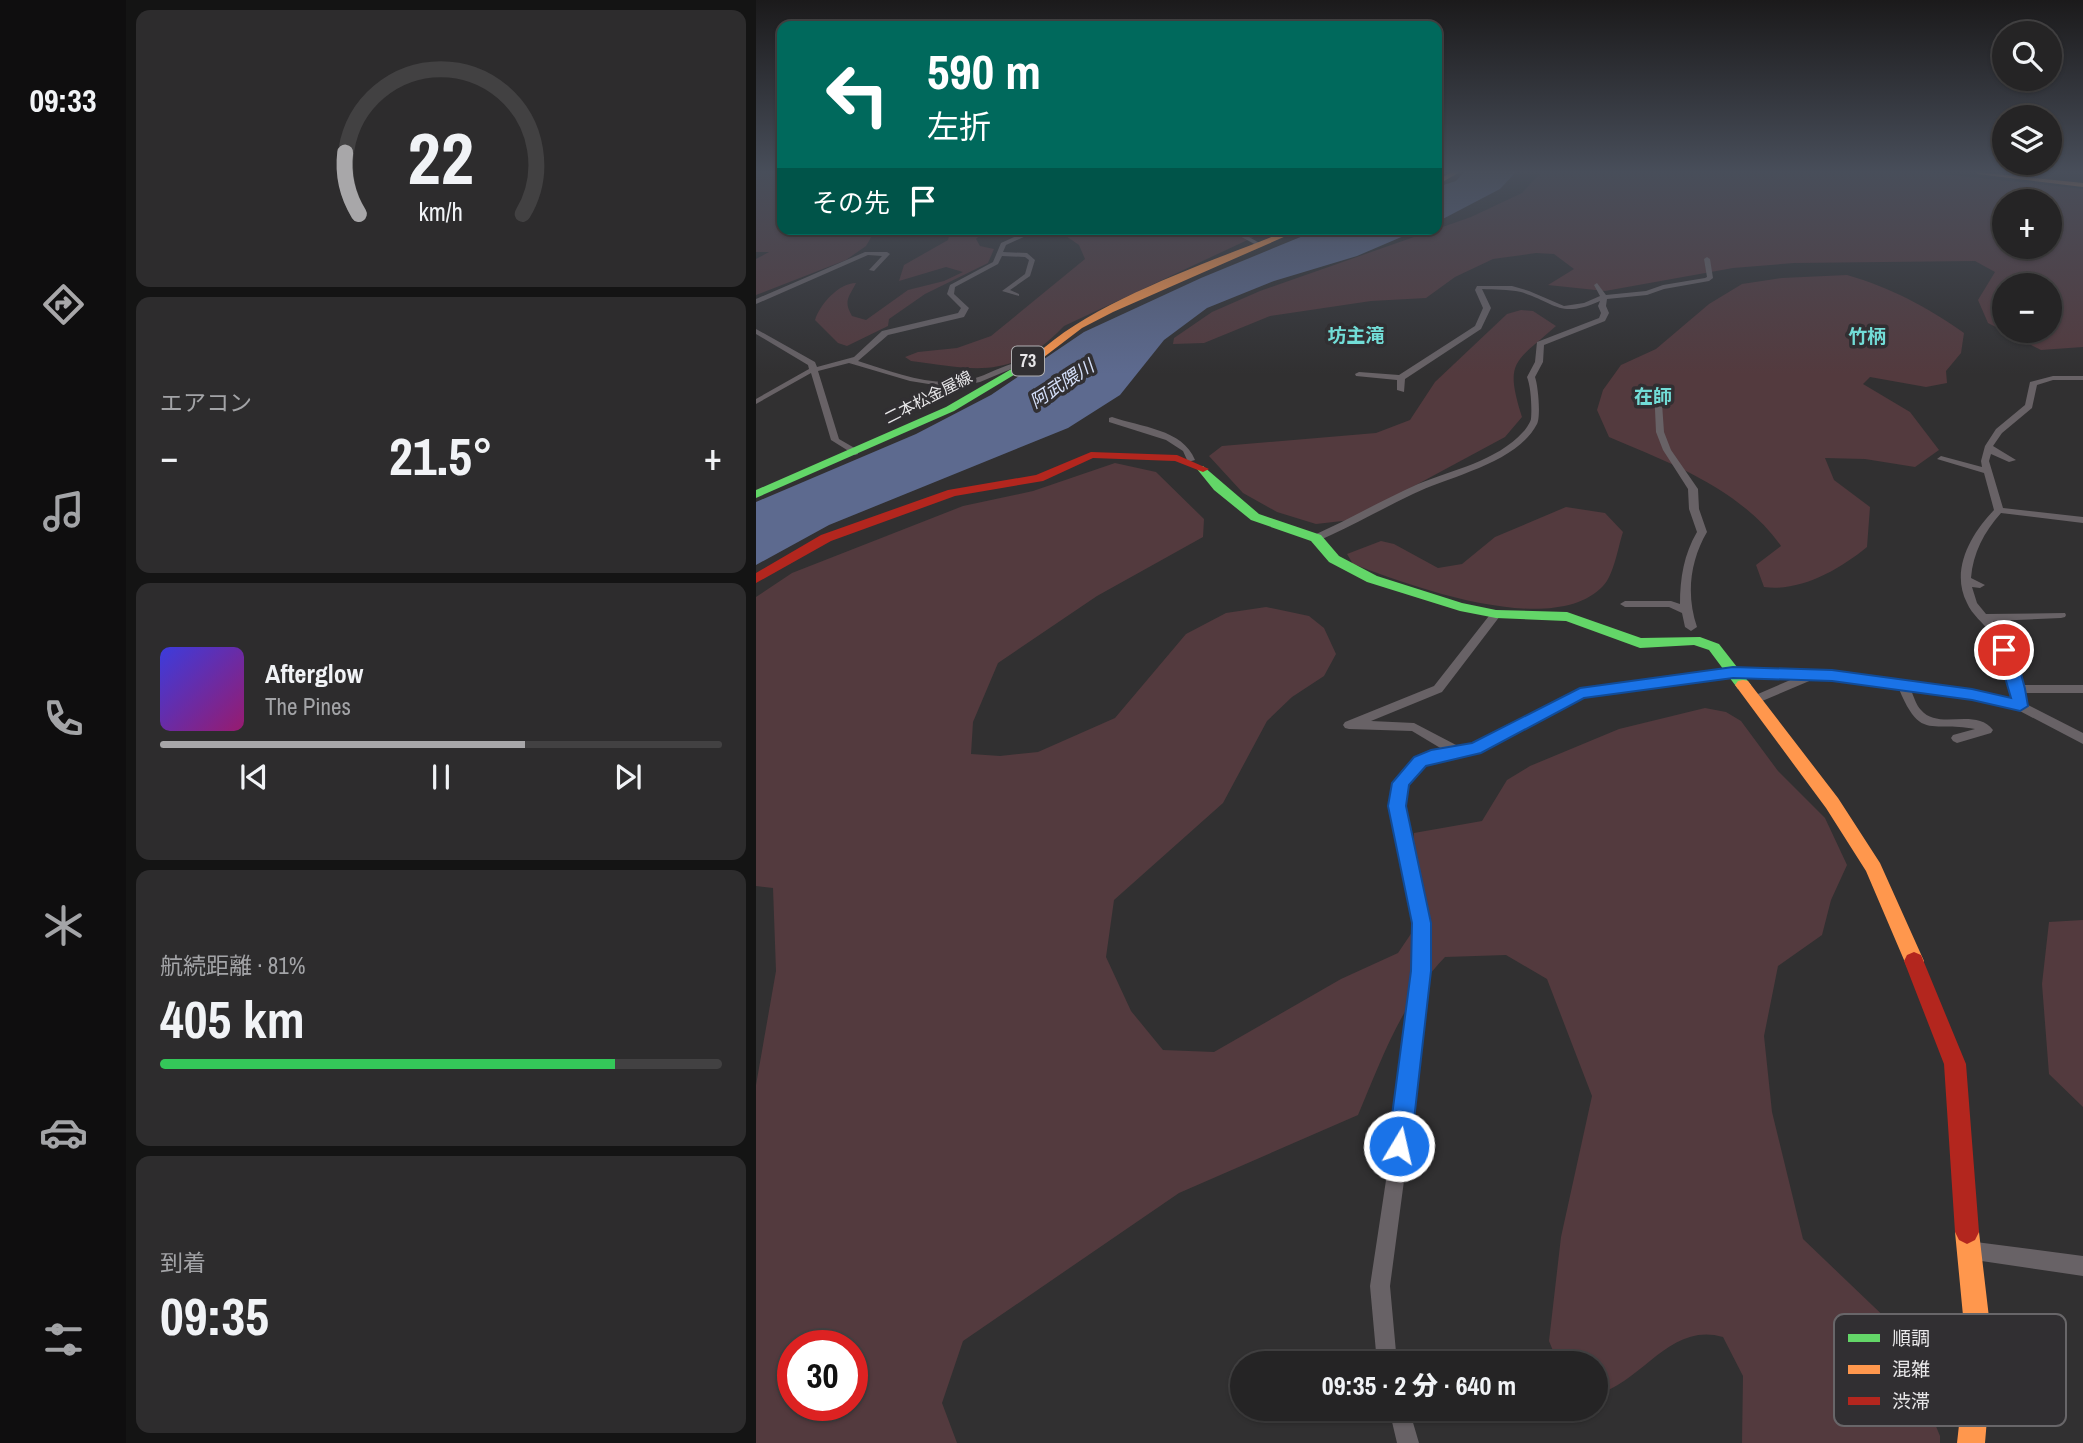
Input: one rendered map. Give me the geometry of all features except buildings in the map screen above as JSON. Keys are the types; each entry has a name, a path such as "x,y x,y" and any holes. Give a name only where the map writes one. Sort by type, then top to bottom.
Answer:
{"street":[{"path":"756,401 815,369 857,359 885,333 961,315 965,309 950,293 951,288 991,267 998,261 1003,244 1014,239"},
{"path":"1249,239 1260,245"},
{"name":"二本松金屋線","path":"756,494 950,409 1022,364 1060,344 1080,325 1273,239"},
{"path":"756,302 867,253 887,254 872,271"},
{"path":"999,254 1027,256 1032,260 1028,275 1005,291 1017,295"},
{"path":"1359,374 1401,378 1478,327 1487,308 1479,287 1512,288 1561,309 1587,306 1604,297 1647,293 1663,287 1706,280 1710,278 1707,259"},
{"path":"1316,538 1356,521 1410,491 1505,450 1526,433 1535,421 1535,388 1531,377 1539,362 1540,344 1602,318 1604,297 1597,285"},
{"path":"756,331 807,359 815,369 835,440 855,452"},
{"path":"850,361 924,382 946,383 973,382 1003,368 1022,364"},
{"path":"1401,378 1401,390"},
{"path":"1999,510 1985,461 2000,431 2029,405 2033,384 2053,378 2083,378"},
{"path":"1657,389 1660,432 1667,450 1693,489 1694,509 1702,532 1691,552 1691,566 1684,591 1690,627"},
{"path":"1112,420 1168,437 1189,453 1191,460 1255,517 1316,538 1334,559 1372,579 1460,607 1496,614 1567,617 1640,643 1704,642 1714,647 1861,846 1941,1024 1955,1064 1960,1170 1974,1314"},
{"path":"1989,449 2012,460"},
{"path":"756,579 826,538 952,494 1038,478 1091,455 1121,454 1191,460"},
{"path":"1941,459 1987,471"},
{"path":"1999,510 2083,520"},
{"path":"1999,510 1975,540 1966,571 1966,582 1970,599 2004,650 2018,690 2020,706"},
{"path":"1966,582 1980,584"},
{"path":"1625,604 1671,604 1687,611"},
{"path":"1457,752 1414,727 1349,725 1438,689 1496,614"},
{"path":"1985,618 2062,615"},
{"path":"1386,1351 1380,1286 1411,1068 1421,971 1421,923 1397,806 1401,783 1407,773 1431,756 1475,748 1580,693 1733,673 1814,674 1972,694 2020,706 2083,739"},
{"path":"1755,700 1814,674"},
{"path":"1903,685 1918,715 1926,719 1978,725 1987,730 1957,738"},
{"path":"2018,690 2083,689"},
{"path":"1968,1250 2083,1266"},
{"path":"1402,1421 1408,1443"}],"shaded area":[{"path":"756,239 870,239 866,246 846,260 756,295 756,259 769,252 756,252"},
{"path":"976,239 980,246 994,249 988,263 925,294 889,319 888,326 847,346 838,343 815,320 821,307 831,296 850,284 856,283 848,299 849,311 852,316 866,320 908,290 944,281 963,272 946,267 899,281 904,265 948,240"},
{"path":"1071,239 1249,239 1064,326 1028,356 1010,363 993,367 956,367 911,361 905,357 918,352 957,348 991,336 1085,259 1079,245"},
{"path":"1407,239 1992,239 1992,259 2062,259 2062,239 2083,239 2083,347 2041,350 2027,343 2062,343 2062,273 1994,273 1975,261 1794,263 1733,268 1605,291 1548,285 1574,269 1554,254 1536,253 1493,259 1455,277 1426,298 1371,301 1270,316 1204,343 1173,344 1174,338 1212,312 1260,291"},
{"path":"1847,275 1908,299 1964,333 1961,353 1946,371 1947,383 1926,387 1870,377 1863,384 1910,412 1939,450 1915,467 1865,459 1825,458 1834,480 1870,507 1867,547 1818,578 1791,586 1764,587 1756,565 1781,546 1765,526 1725,493 1703,480 1609,437 1597,410 1603,390 1621,365 1656,349 1709,304 1742,284 1782,278"},
{"path":"1992,277 1992,325 1988,323 1978,300"},
{"path":"1521,310 1533,311 1556,326 1522,356 1517,364 1514,384 1522,417 1505,437 1351,520 1316,524 1277,512 1243,493 1209,456 1222,446 1376,433 1410,420 1435,382 1507,314"},
{"path":"1115,463 1156,472 1204,519 1203,537 1097,596 998,663 973,722 971,754 1000,756 1038,752 1115,718 1186,634 1226,613 1266,607 1309,616 1324,628 1336,654 1324,676 1292,697 1267,721 1223,803 1114,900 1106,957 1131,1011 1163,1050 1214,1052 1341,979 1398,953 1427,910 1412,860 1414,833 1482,821 1507,780 1530,766 1619,729 1705,708 1726,712 1741,721 1778,771 1825,818 1847,865 1831,900 1822,935 1778,966 1764,1036 1772,1112 1803,1239 1881,1314 1834,1314 1834,1426 1936,1426 1940,1443 1742,1443 1743,1376 1723,1337 1704,1334 1671,1345 1627,1379 1608,1390 1608,1351 1553,1351 1549,1341 1561,1237 1592,1096 1547,979 1506,955 1445,957 1430,974 1405,1012 1358,1115 1179,1193 963,1341 942,1403 957,1443 756,1443 756,1085 776,971 773,888 756,886 756,597 792,573 963,506 1033,491"},
{"path":"1566,507 1605,513 1623,532 1613,568 1603,586 1580,601 1551,608 1517,608 1444,595 1353,564 1347,554 1381,541 1394,544 1438,568 1462,564 1495,537"},
{"path":"2083,920 2083,1107 2049,1074 2042,984 2049,922"}],"water":[{"name":"阿武隈川","path":"1295,239 1396,239 1357,256 1274,281 1207,308 1164,340 1120,395 1068,428 829,525 756,565 756,502 916,434 991,395 1084,332 1201,278"}],"traffic: fast":[{"path":"756,494 950,409 1041,355"},
{"path":"1203,469 1218,487 1255,517 1316,538 1334,559 1372,579 1460,607 1496,614 1567,617 1640,643 1695,640 1714,647 1743,685"}],"traffic: slow":[{"path":"1041,355 1078,326 1136,297 1273,239"},
{"path":"1743,685 1832,803 1874,868 1914,961"},
{"path":"1967,1232 1976,1314"},
{"path":"1971,1443 1973,1426"}],"traffic: jam":[{"path":"756,579 826,538 952,493 1039,478 1091,455 1177,458 1203,469"},
{"path":"1914,961 1955,1064 1967,1232"}],"district":[{"name":"坊主滝","path":"1356,335"},
{"name":"竹柄","path":"1867,336"},
{"name":"在師","path":"1653,396"}],"route":[{"path":"1399,1146 1411,1068 1421,971 1421,923 1405,857 1397,806 1401,783 1420,761 1431,756 1475,748 1569,696 1733,673 1775,672 1832,676 1972,694 2020,706 2018,690 2004,650"}]}
